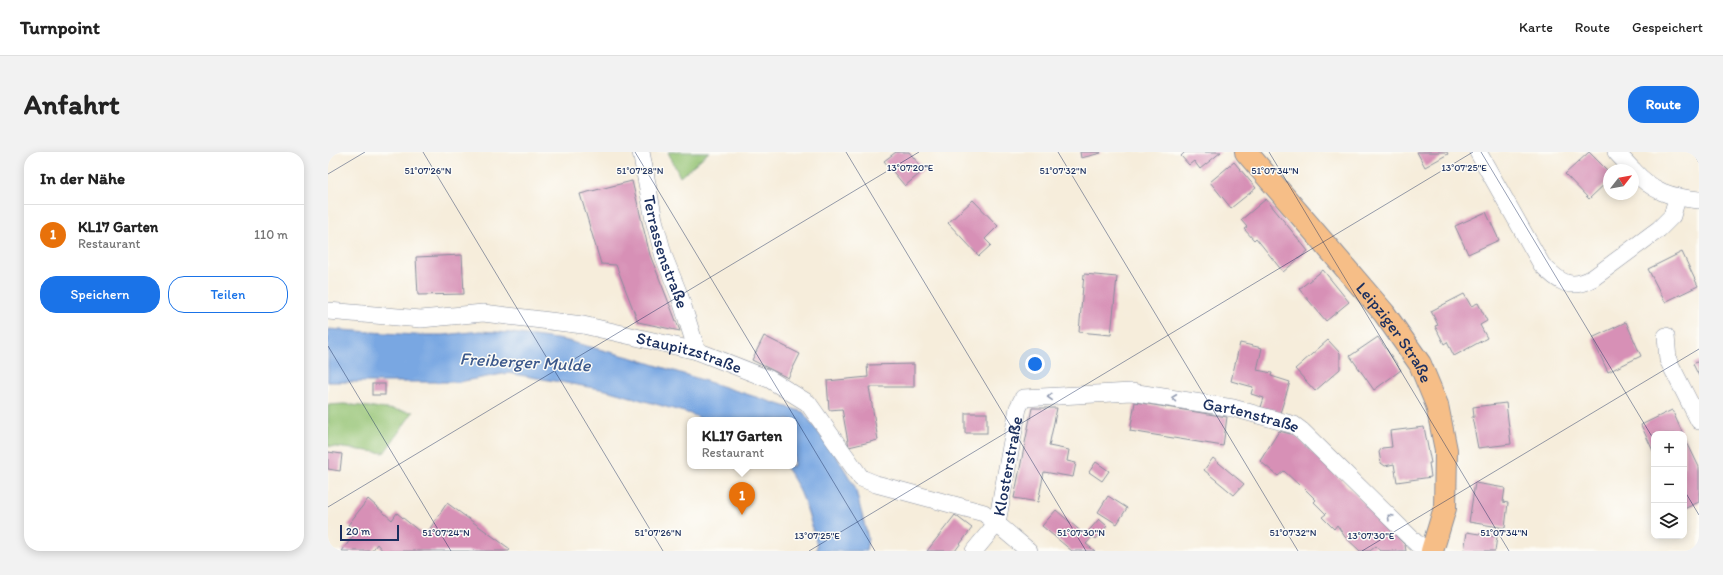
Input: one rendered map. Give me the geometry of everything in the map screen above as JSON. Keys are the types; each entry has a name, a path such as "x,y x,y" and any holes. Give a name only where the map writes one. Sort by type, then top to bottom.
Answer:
{"main road":[{"name":"Leipziger Straße","path":"1246,152 1384,313 1420,364 1436,405 1446,450 1445,508 1431,551"}],"street":[{"name":"Terrassenstraße","path":"641,152 654,220 664,257 680,297 697,351"},
{"path":"1478,152 1542,265 1555,277 1568,285 1582,284 1593,278 1658,229 1672,216 1677,198"},
{"path":"1616,152 1627,164"},
{"path":"1639,177 1645,184 1657,191 1677,198 1699,200"},
{"name":"Staupitzstraße","path":"328,311 421,318 491,314 583,325 697,351 769,379 808,403 861,478 876,484 984,513 1029,551"},
{"path":"1666,336 1668,360 1699,422"},
{"name":"Gartenstraße","path":"1023,398 1131,392 1233,408 1294,425 1302,431 1416,543 1431,551"},
{"name":"Klosterstraße","path":"974,551 997,523 1018,408 1023,398"}],"green space":[{"path":"668,152 709,152 680,177"},
{"path":"344,404 413,412 384,453 328,446 328,405"}],"water":[{"name":"Freiberger Mulde","path":"328,329 414,335 444,335 480,331 511,333 564,340 633,358 803,412 837,457 855,487 868,538 866,551 816,551 817,546 805,504 801,493 787,469 797,469 797,417 698,417 606,390 508,373 459,382 328,382"}],"building":[{"path":"896,152 909,152 924,170 905,186 884,161"},
{"path":"1080,152 1100,152 1101,153 1081,158"},
{"path":"1185,152 1221,152 1200,169 1194,161 1189,165 1181,156"},
{"path":"1417,152 1447,152 1448,154 1425,167"},
{"path":"1589,152 1603,166 1603,186 1589,199 1565,174"},
{"path":"1234,162 1256,188 1231,208 1210,182"},
{"path":"632,181 650,255 680,331 638,322 616,265 601,264 580,194"},
{"path":"1266,199 1308,251 1283,272 1256,238 1254,240 1244,229 1247,227 1241,220"},
{"path":"973,200 998,226 985,239 991,245 979,256 948,223"},
{"path":"1486,212 1499,240 1468,254 1455,226"},
{"path":"1682,252 1698,286 1665,302 1648,269"},
{"path":"462,255 464,294 418,295 416,257"},
{"path":"1323,270 1349,302 1326,321 1299,289"},
{"path":"1084,274 1117,277 1111,335 1079,332"},
{"path":"1464,294 1471,306 1478,303 1487,321 1480,325 1487,338 1454,356 1447,342 1444,344 1435,326 1438,325 1431,311"},
{"path":"1626,322 1641,356 1608,372 1592,338"},
{"path":"764,336 800,354 788,378 752,360"},
{"path":"1378,337 1401,370 1374,390 1350,356"},
{"path":"1328,340 1340,353 1340,369 1315,391 1295,369"},
{"path":"1240,343 1262,348 1257,370 1272,373 1271,376 1290,382 1280,413 1261,407 1264,398 1251,394 1253,387 1231,381"},
{"path":"1699,361 1699,376 1693,364"},
{"path":"914,364 914,387 869,387 878,440 849,447 842,409 829,410 827,381 868,377 867,365"},
{"path":"372,384 385,384 385,395 372,395"},
{"path":"1135,402 1227,417 1223,446 1130,431"},
{"path":"1506,403 1511,444 1478,448 1472,417 1474,417 1473,407"},
{"path":"1032,408 1057,408 1049,446 1069,450 1067,461 1076,463 1073,477 1044,472 1038,502 1014,498"},
{"path":"1672,410 1682,431 1651,431 1651,447 1641,425"},
{"path":"965,413 987,413 987,433 965,433"},
{"path":"1424,427 1431,463 1429,463 1431,477 1397,482 1394,464 1385,466 1381,463 1379,452 1382,448 1392,447 1390,431"},
{"path":"1279,431 1295,435 1405,545 1406,551 1380,551 1376,546 1370,551 1360,551 1345,537 1337,525 1334,529 1322,517 1326,514 1314,502 1316,500 1300,484 1299,485 1284,471 1278,476 1260,461"},
{"path":"1687,442 1699,467 1699,502 1687,508"},
{"path":"328,452 342,454 340,471 328,469"},
{"path":"1213,458 1244,484 1234,495 1204,470"},
{"path":"1096,462 1109,471 1102,481 1089,472"},
{"path":"1475,483 1505,488 1503,502 1508,503 1505,528 1469,522"},
{"path":"1108,496 1127,508 1117,524 1098,512"},
{"path":"368,499 392,520 397,513 425,536 447,503 510,549 509,551 383,551 377,544 372,551 342,551 356,532 348,525"},
{"path":"1056,510 1085,535 1099,519 1107,526 1096,539 1093,536 1086,544 1095,551 1072,551 1042,526"},
{"path":"955,515 972,528 955,551 927,551"},
{"path":"1467,532 1497,537 1495,551 1464,551"}],"place":[{"name":"KL17 Garten","path":"742,515"}]}
